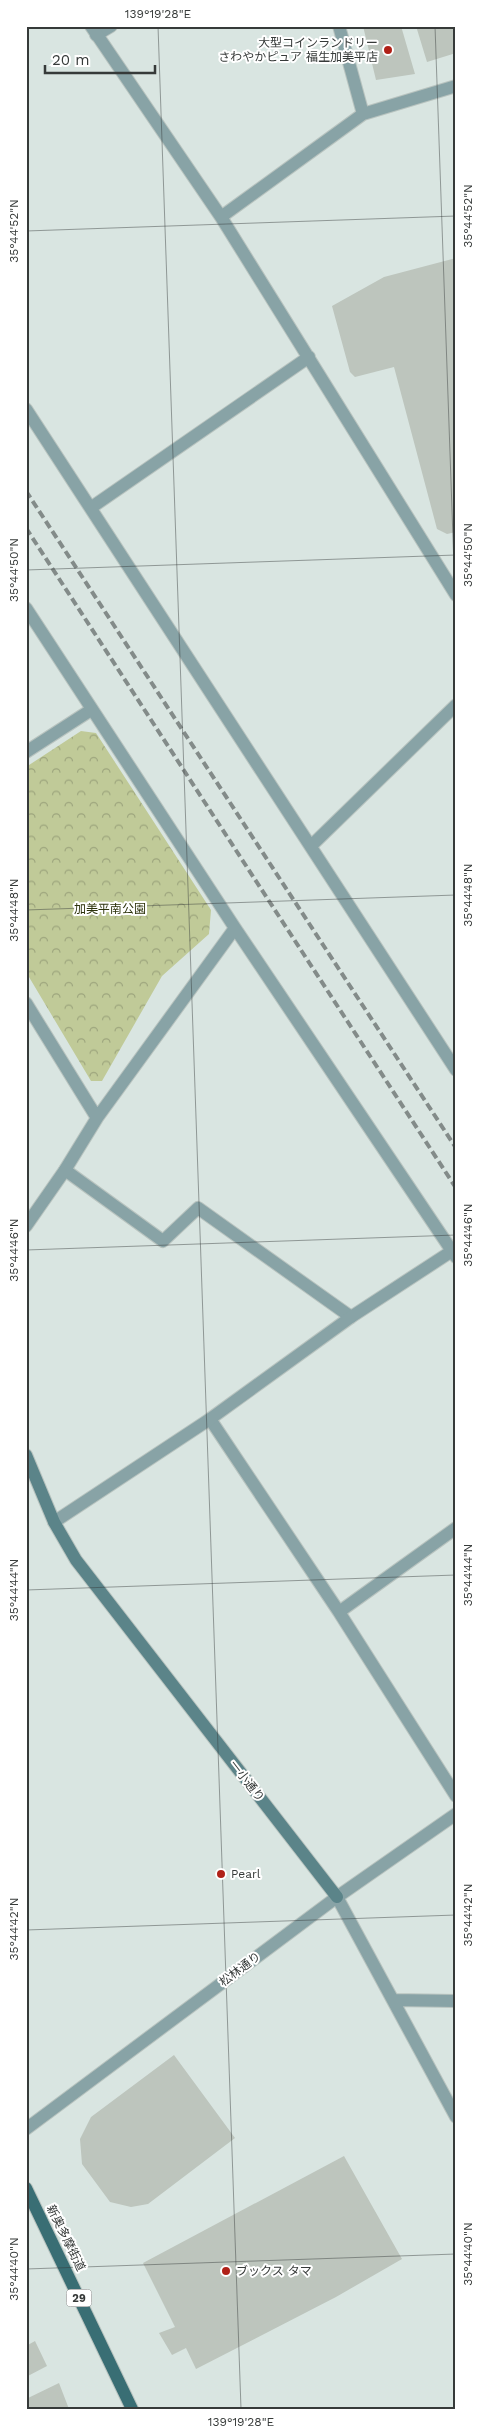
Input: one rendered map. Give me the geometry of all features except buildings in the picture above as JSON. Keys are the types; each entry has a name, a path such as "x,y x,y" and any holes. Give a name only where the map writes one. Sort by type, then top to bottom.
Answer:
{"main road":[{"name":"新奥多摩街道","path":"26,2188 132,2409"}],"street":[{"path":"111,26 94,30 221,217 456,595"},
{"path":"340,26 363,114"},
{"path":"221,217 363,114 456,86"},
{"path":"92,507 309,357"},
{"path":"26,409 92,507 456,1070"},
{"path":"26,608 234,928 454,1254 351,1317 210,1418 54,1522"},
{"path":"312,846 456,705"},
{"path":"26,752 91,710"},
{"path":"26,1226 66,1170 97,1118 234,928"},
{"path":"26,1003 97,1118"},
{"path":"66,1170 163,1241 198,1208 351,1317"},
{"path":"210,1418 339,1612 456,1796"},
{"name":"一小通り","path":"26,1455 54,1522 76,1560 337,1897 456,2116"},
{"path":"339,1612 456,1528"},
{"name":"松林通り","path":"26,2129 337,1897 456,1814"},
{"path":"393,2000 456,2001"}],"green space":[{"name":"加美平南公園","path":"81,731 96,733 211,910 209,934 162,976 102,1081 91,1081 26,972 26,767"}],"railway":[{"path":"26,491 456,1148"},
{"path":"26,528 456,1188"}],"place":[{"name":"大型コインランドリー さわやかピュア 福生加美平店","path":"388,50"},
{"name":"Pearl","path":"221,1874"},
{"name":"ブックス タマ","path":"226,2271"}]}
